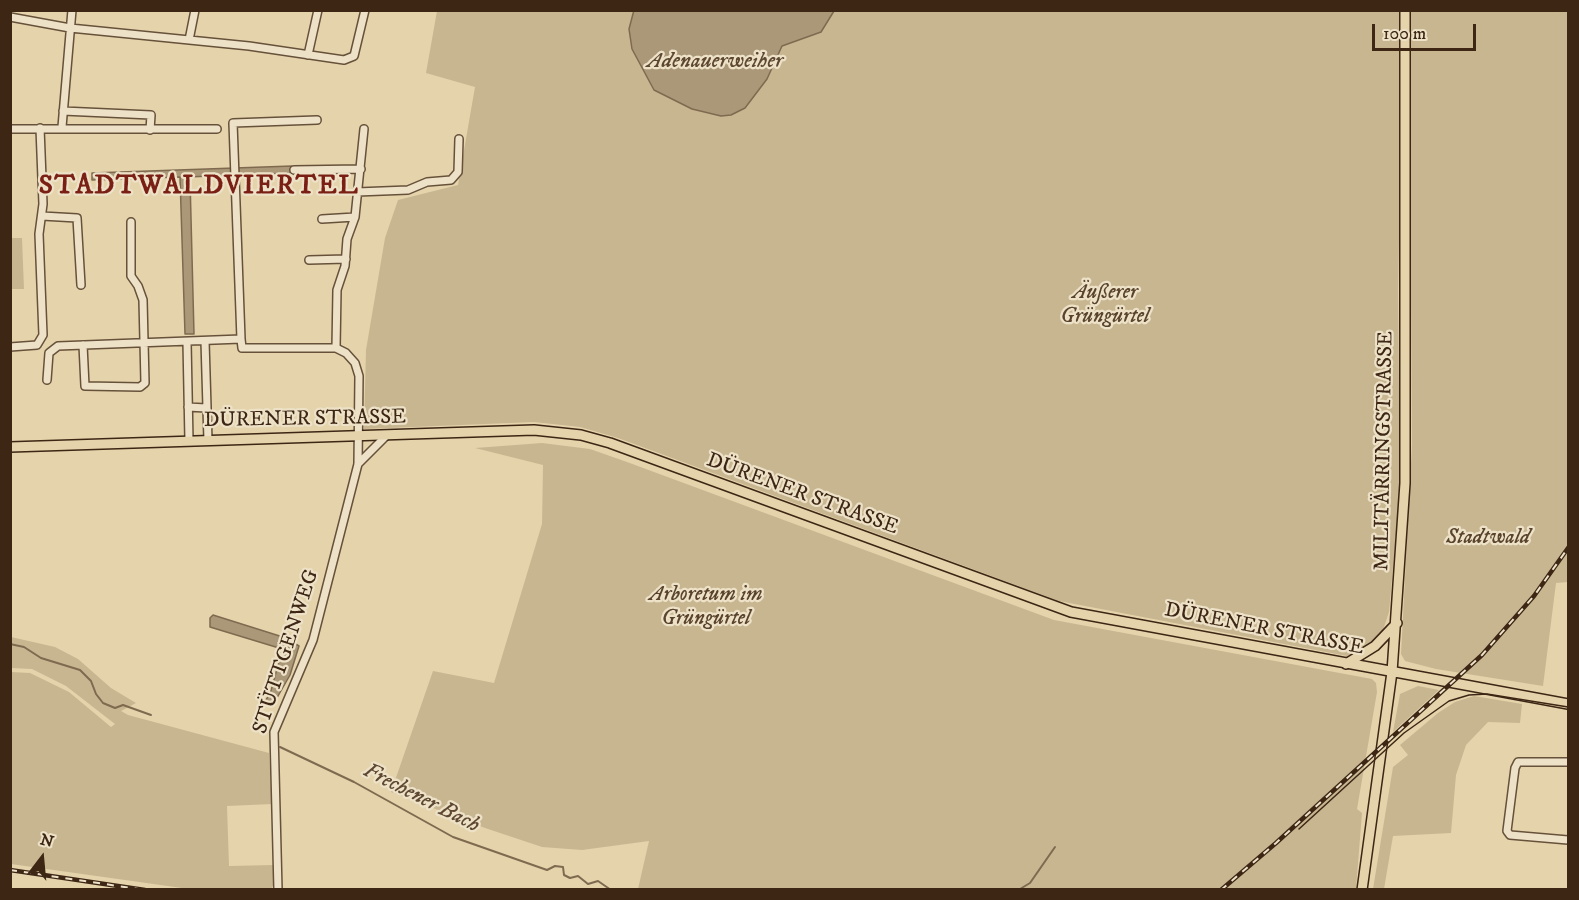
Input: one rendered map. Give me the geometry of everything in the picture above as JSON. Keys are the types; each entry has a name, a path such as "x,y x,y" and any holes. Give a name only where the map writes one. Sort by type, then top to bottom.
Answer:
{"main road":[{"name":"MILITÄRRINGSTRASSE","path":"1362,890 1392,672 1406,446 1406,10"},
{"name":"DÜRENER STRASSE","path":"10,447 534,430 581,435 610,443 1053,607 1346,664 1569,704"},
{"path":"1346,664 1375,646 1396,623"}],"street":[{"path":"62,127 72,10"},
{"path":"189,40 195,10"},
{"path":"309,55 318,10"},
{"path":"10,17 70,28 351,59 365,10"},
{"path":"63,111 151,115 150,130"},
{"path":"317,120 233,123 242,348 336,348 337,290 346,259 347,239 355,217 364,129"},
{"path":"10,129 62,127 75,128 78,131 217,129"},
{"path":"10,347 33,346 42,339 39,234 42,216 40,128"},
{"path":"357,192 408,190 427,182 451,180 458,172 459,139"},
{"path":"294,170 361,169"},
{"path":"42,216 77,218 81,285"},
{"path":"322,219 355,217"},
{"path":"83,345 85,386 140,387 146,379 142,293 131,276 131,222"},
{"path":"309,260 346,259"},
{"path":"47,380 51,350 58,346 241,339"},
{"path":"204,341 208,441"},
{"path":"187,342 189,441"},
{"name":"STÜTTGENWEG","path":"278,890 273,746 278,718 313,639 358,464 359,376 355,363 346,353 336,348"},
{"path":"188,407 206,408"},
{"path":"358,464 386,436"},
{"path":"1569,762 1516,764 1507,831 1510,835 1569,840"}],"green space":[{"name":"Äußerer Grüngürtel","path":"437,11 1399,11 1402,94 1398,290 1400,489 1389,612 1383,630 1372,645 1347,656 1059,601 618,438 580,427 534,422 364,429 366,350 385,238 398,200 458,185 475,87 426,73"},
{"name":"Stadtwald","path":"1409,11 1568,11 1568,582 1556,583 1543,686 1436,669 1405,661 1401,654 1412,445"},
{"path":"11,238 22,238 24,289 11,289"},
{"name":"Arboretum im Grüngürtel","path":"542,443 590,449 1054,620 1372,679 1376,683 1377,692 1357,809 1362,813 1356,889 638,889 649,841 582,850 542,847 391,792 433,671 494,683 542,524 543,465 475,448"},
{"path":"11,637 55,647 78,659 111,688 136,703 121,711 128,715 269,753 272,804 227,806 229,866 275,865 275,882 271,889 189,889 11,864 11,672 30,673 69,692 111,727 115,724 66,686 32,669 11,668"},
{"path":"1418,686 1439,690 1393,732 1400,694"},
{"path":"1474,696 1522,704 1520,723 1488,722 1466,745 1456,775 1451,833 1393,836 1384,889 1373,889 1393,767 1408,755 1400,745 1438,713 1455,702"}],"water":[{"name":"Adenauerweiher","path":"634,10 834,11 821,32 782,46 767,79 745,108 731,115 721,116 692,109 654,90 632,49 629,29"},
{"path":"292,166 292,173 186,177 190,179 194,334 185,334 180,177 92,180 92,173"},
{"path":"213,615 286,638 299,646 290,675 274,703 263,704 270,694 282,651 279,648 210,627 210,618"}],"waterway":[{"name":"Frechener Bach","path":"10,644 24,647 41,658 80,670 91,681 96,694 103,703 115,708 123,705 151,715"},
{"name":"Frechener Bach","path":"280,747 354,782 453,837 547,870 555,866 563,867 564,875 570,878 578,876 588,884 598,881 611,890"},
{"name":"Frechener Bach","path":"1005,890 1020,889 1030,883 1055,847"}],"tram line":[{"path":"1299,829 1404,733 1449,701 1469,695 1487,694 1568,707"}],"railway":[{"path":"1221,890 1276,843 1482,655 1534,596 1568,548"},
{"path":"10,870 145,890"}],"district":[{"name":"STADTWALDVIERTEL","path":"199,187"}]}
